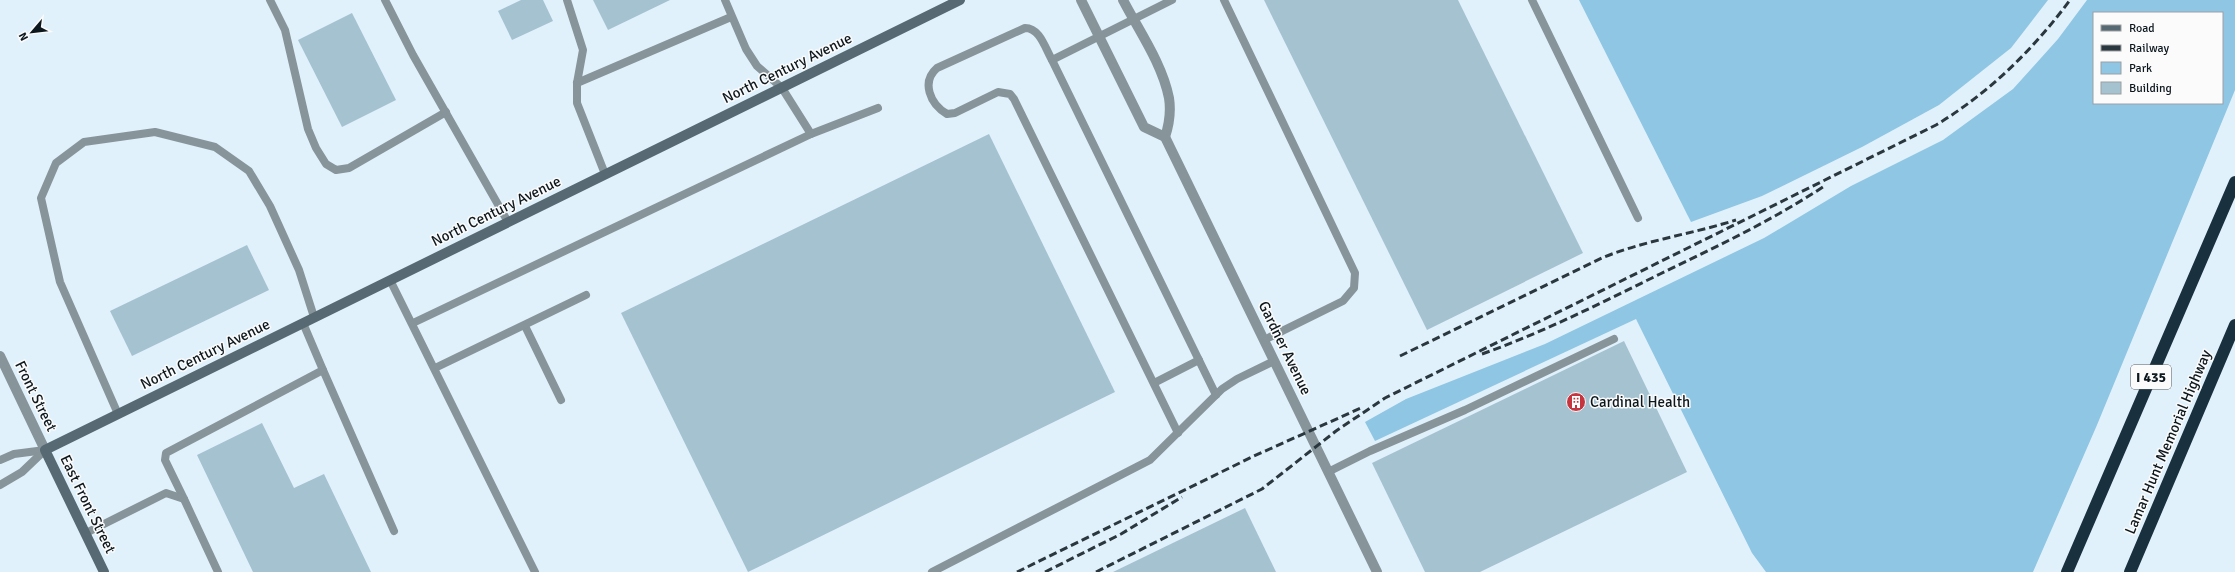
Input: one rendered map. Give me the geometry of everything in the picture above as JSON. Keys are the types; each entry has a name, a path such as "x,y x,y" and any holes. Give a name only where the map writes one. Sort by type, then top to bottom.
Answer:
{"highway":[{"name":"I 435","path":"2067,572 2235,182"},
{"name":"Lamar Hunt Memorial Highway","path":"2130,572 2235,324"}],"street":[{"name":"North Century Avenue","path":"45,450 960,0"},
{"path":"1081,0 1144,127 1165,137 1169,122 1169,99 1163,76 1123,0"},
{"name":"Gardner Avenue","path":"1165,137 1378,572"},
{"name":"Front Street","path":"0,356 45,450"},
{"name":"East Front Street","path":"45,450 104,572"}],"lane":[{"path":"270,0 285,30 308,129 326,164 336,170 349,168 446,112"},
{"path":"385,0 413,55 508,222"},
{"path":"567,0 583,50 577,83 577,103 605,174"},
{"path":"725,0 746,49 757,66 782,88 811,134"},
{"path":"1052,60 1172,0"},
{"path":"1224,0 1352,264 1356,281 1354,288 1343,302 1264,340"},
{"path":"1532,0 1638,218"},
{"path":"577,83 731,17"},
{"path":"1178,433 1014,99 1010,94 998,92 955,113 947,114 935,104 929,91 928,80 931,73 937,68 1025,28 1031,28 1037,32 1216,395"},
{"path":"413,323 811,134 878,108"},
{"path":"118,414 60,282 41,198 56,163 84,142 155,132 215,147 249,171 270,206 299,270 314,317"},
{"path":"390,280 413,323 536,572"},
{"path":"435,368 525,326 586,295"},
{"path":"303,323 394,531"},
{"path":"525,326 561,400"},
{"path":"1328,472 1402,436 1465,410 1614,339"},
{"path":"1154,383 1199,360"},
{"path":"932,572 1150,460 1216,395 1237,379 1274,361"},
{"path":"218,572 165,460 166,453 323,370"},
{"path":"0,460 14,454 45,450"},
{"path":"0,485 22,472 45,450"},
{"path":"86,533 166,493 184,499"}],"green space":[{"path":"1579,0 2048,0 2011,48 1939,105 1862,147 1762,196 1691,222"},
{"path":"2087,0 2235,0 2235,90 2097,425 2033,572 1766,572 1752,553 1636,319 1375,441 1365,422 1406,399 1545,344 1764,238 1851,186 1943,140 2013,89 2058,39"}],"building":[{"path":"521,0 543,0 553,21 512,40 498,11"},
{"path":"593,0 670,0 608,30"},
{"path":"1264,0 1458,0 1583,253 1427,330"},
{"path":"352,13 396,100 342,127 298,40"},
{"path":"989,134 1115,392 748,572 621,313"},
{"path":"247,245 269,290 132,356 110,311"},
{"name":"Cardinal Health","path":"1624,341 1687,472 1480,572 1425,572 1372,463"},
{"path":"262,423 294,488 324,474 371,572 253,572 197,455"},
{"path":"1245,508 1276,572 1113,572"}],"railway":[{"path":"1096,572 1262,489 1336,431 1385,398 1936,125 1992,85 2041,36 2070,0"},
{"path":"1482,354 1572,317 1702,254 1763,222 1823,187"},
{"path":"1400,356 1604,257 1637,246 1736,220"},
{"path":"1017,572 1254,456 1361,408"},
{"path":"1045,572 1121,534 1182,497"}],"place":[{"name":"Cardinal Health","path":"1576,402"}]}
